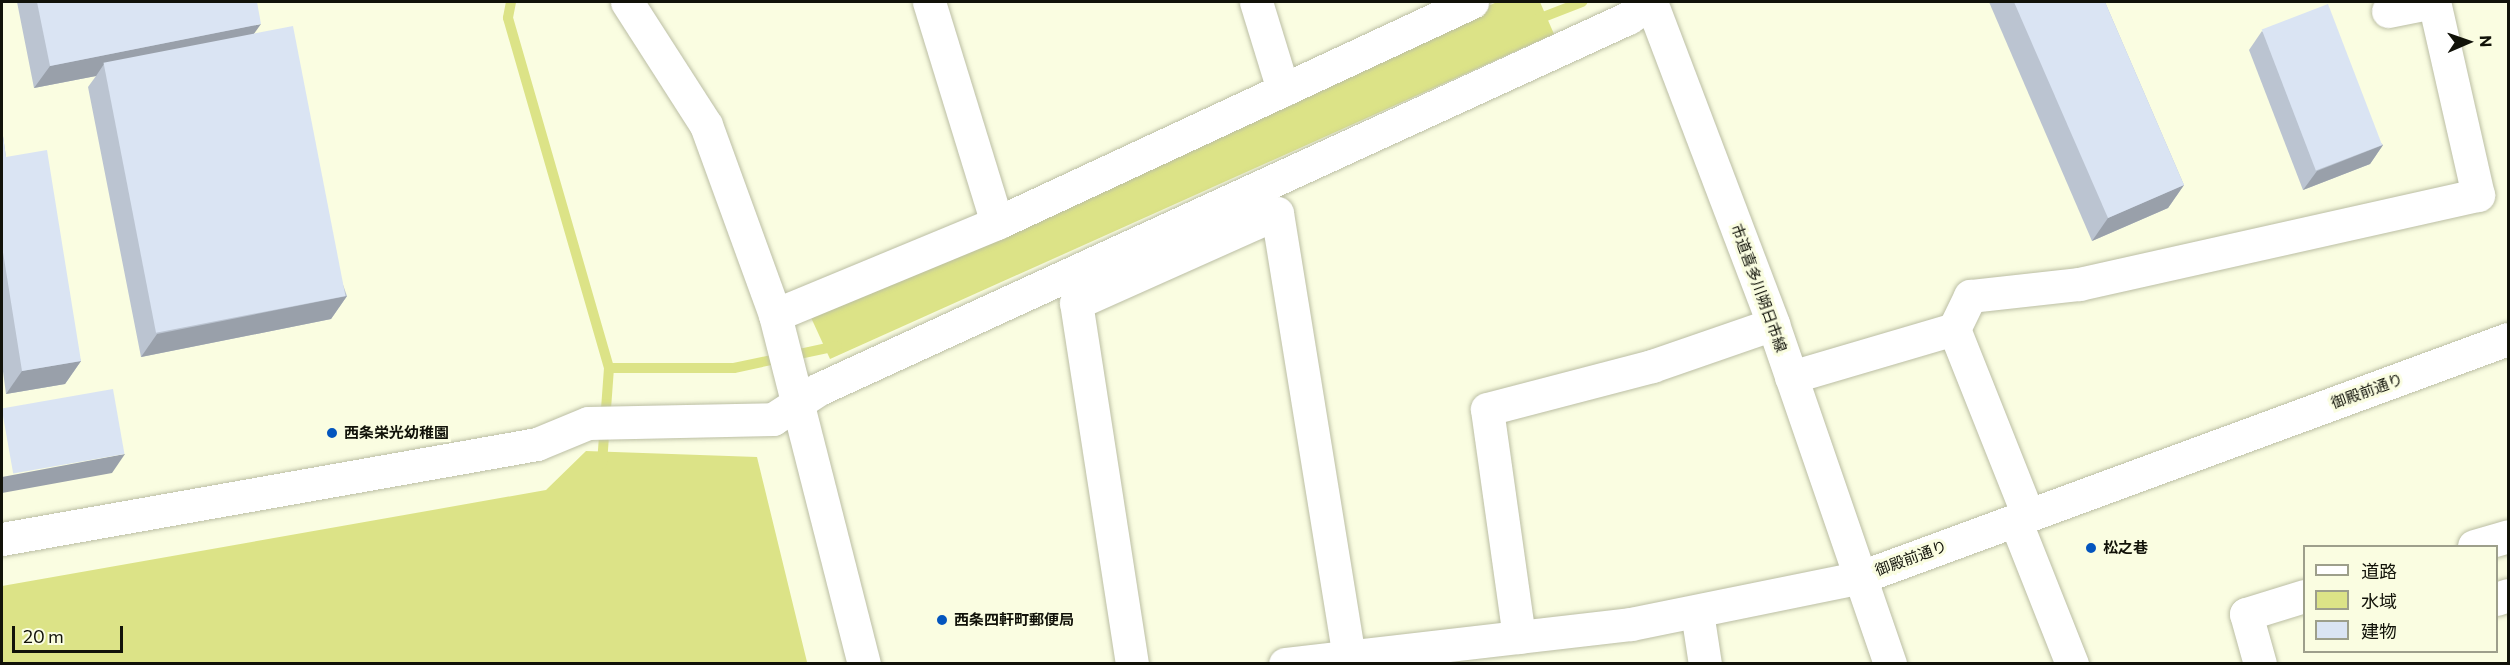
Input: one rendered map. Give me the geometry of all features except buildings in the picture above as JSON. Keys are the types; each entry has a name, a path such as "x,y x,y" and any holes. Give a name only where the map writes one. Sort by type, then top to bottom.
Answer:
{"street":[{"path":"627,2 706,125 778,330 864,663"},
{"path":"929,2 997,223"},
{"path":"1256,2 1283,90"},
{"path":"778,330 997,223 1472,2"},
{"path":"2,539 537,444 602,423 773,419 794,395 819,389 1628,18 1651,2"},
{"name":"市道喜多川朔日市線","path":"1651,2 1773,324 1890,663"},
{"path":"2072,663 1954,329 1970,296 2079,284 2478,195 2433,2 2388,11"},
{"path":"1132,663 1076,303 1277,213 1339,659"},
{"path":"1519,637 1487,409 1652,366 1773,324"},
{"path":"1791,377 1954,329"},
{"name":"御殿前通り","path":"1285,663 1339,659 1519,637 1697,612 1861,577 2508,339"},
{"path":"2477,545 2508,536"},
{"path":"2260,663 2246,614 2303,596"},
{"path":"1697,612 1705,663"}],"water":[{"path":"1497,2 1540,2 1554,34 830,359 808,311"},
{"path":"586,451 757,457 807,662 2,663 2,586 546,490"}],"waterway":[{"path":"511,2 508,18 609,368 602,464"},
{"path":"1533,21 1582,2"},
{"path":"609,368 734,368 837,346"}],"place":[{"name":"西条栄光幼稚園","path":"332,433"},
{"name":"松之巷","path":"2091,548"},
{"name":"西条四軒町郵便局","path":"942,620"}]}
